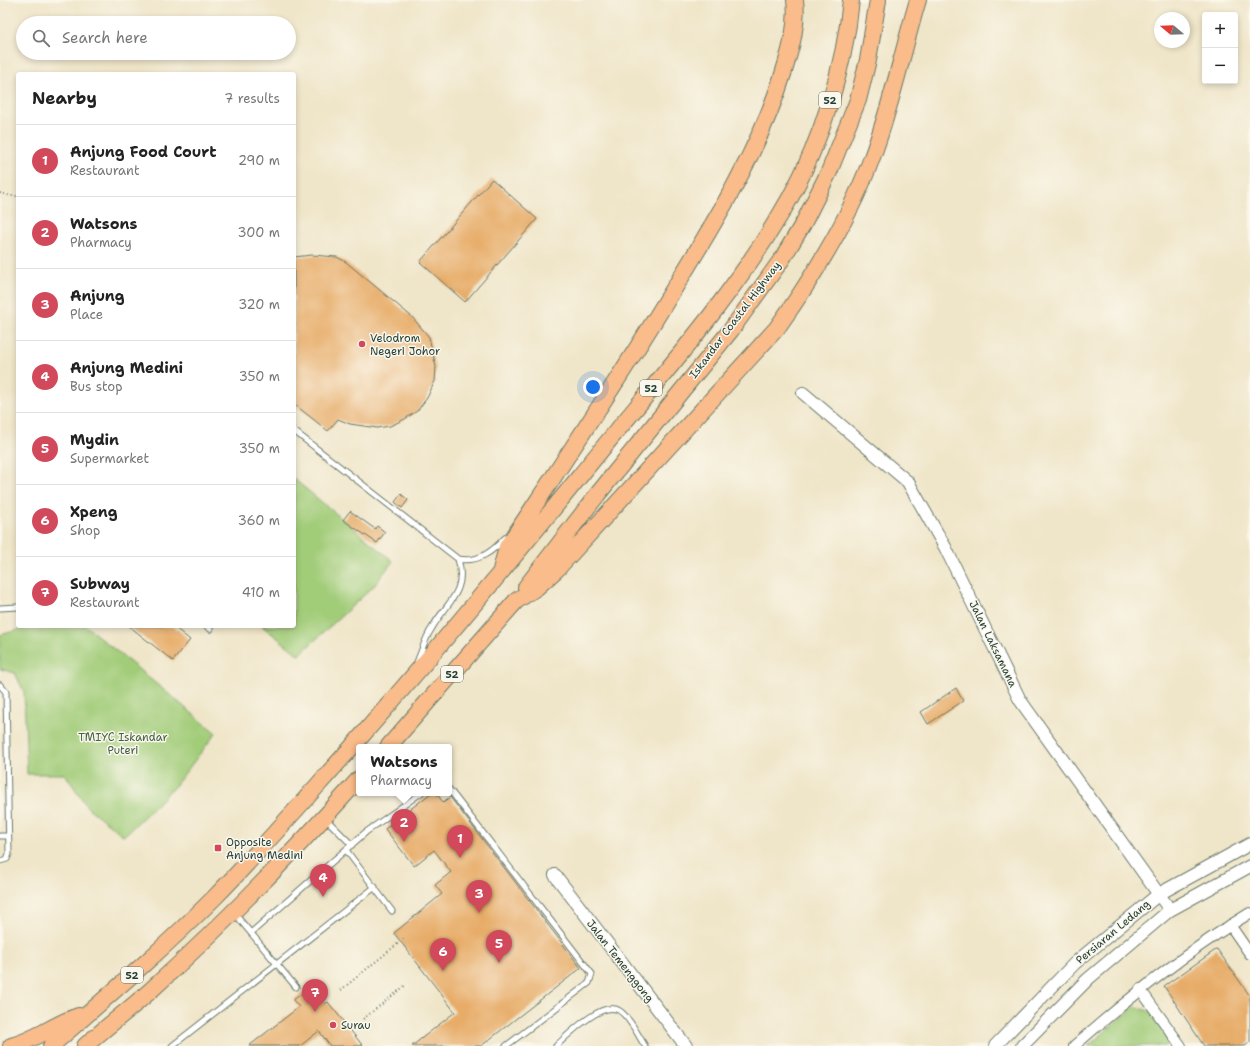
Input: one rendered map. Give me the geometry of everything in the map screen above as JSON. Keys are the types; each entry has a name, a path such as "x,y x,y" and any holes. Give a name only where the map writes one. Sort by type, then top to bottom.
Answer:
{"highway":[{"path":"500,575 506,547 608,396 706,237 739,178 765,122 780,83 794,30 796,12 795,0"},
{"name":"Iskandar Coastal Highway","path":"500,575 707,319 772,227 809,158 821,125 843,51 851,0"},
{"name":"Iskandar Coastal Highway","path":"516,600 597,495 731,330 782,259 815,204 830,172 858,100 868,60 878,0"},
{"path":"516,600 537,587 557,569 772,334 804,291 830,247 871,160 896,83 918,0"},
{"name":"52","path":"51,1046 89,1014 217,894 304,801 500,575"},
{"name":"52","path":"391,744 516,600"},
{"name":"52","path":"85,1046 149,992 233,912 324,818 356,782"},
{"path":"11,1046 26,1042 59,1024 89,1014"},
{"path":"100,1046 111,1033 118,1018"}],"street":[{"name":"Jalan Laksamana","path":"803,393 908,482 945,547 1020,700 1170,910"},
{"name":"Persiaran Ledang","path":"995,1046 1076,963 1159,894 1250,844"},
{"name":"Persiaran Ledang","path":"1022,1046 1088,979 1170,910 1250,866"},
{"name":"Jalan Temenggong","path":"554,875 686,1046"},
{"path":"1075,1046 1140,989 1230,925 1250,913"},
{"path":"1230,925 1250,954"},
{"path":"1140,989 1181,1046"}],"lane":[{"path":"296,433 458,559 475,560 490,552 515,526 524,521"},
{"path":"409,681 432,628 455,597 459,587 461,570 458,559"},
{"path":"0,608 16,607"},
{"path":"0,685 5,690 3,699 8,836 8,857 0,861"},
{"path":"452,793 592,974 589,983 506,1046"},
{"path":"252,932 366,832 417,796"},
{"path":"324,818 352,845"},
{"path":"0,836 8,836"},
{"path":"346,850 392,910"},
{"path":"172,1046 375,887"},
{"path":"233,912 252,932 296,987"},
{"path":"556,1046 590,1018 610,1007 621,1012 644,1046"}],"path":[{"path":"0,193 16,196"},
{"path":"341,990 406,938"},
{"path":"363,1019 406,985"}],"green space":[{"path":"296,481 393,561 374,586 299,655 265,628 296,628"},
{"name":"TMIYC Iskandar Puteri","path":"25,628 88,628 216,733 175,786 124,836 88,808 65,774 27,774 24,692 15,673 0,669 0,635"},
{"path":"1135,1006 1151,1012 1173,1046 1088,1046"}],"building":[{"path":"492,179 537,219 465,302 420,262"},
{"name":"Velodrom Negeri Johor","path":"312,255 337,257 346,262 412,317 429,337 436,367 435,381 427,398 417,411 390,426 377,428 350,424 338,419 328,431 296,406 296,257"},
{"path":"401,494 408,500 402,508 395,502"},
{"path":"350,511 375,529 377,526 385,532 377,543 343,520"},
{"path":"132,628 175,628 190,640 173,661"},
{"path":"956,688 963,701 928,724 921,712"},
{"path":"427,796 438,796 443,802 450,797 581,968 481,1046 412,1046 455,1012 394,933 442,894 435,885 451,872 434,850 414,866 385,829"},
{"path":"1217,949 1250,996 1250,1042 1245,1046 1204,1046 1164,986"},
{"path":"311,987 325,1004 328,1002 363,1046 330,1046 319,1031 300,1046 249,1046 299,1007 293,1000"}],"place":[{"name":"Velodrom Negeri Johor","path":"362,344"},
{"name":"Watsons","path":"404,842"},
{"name":"Opposite Anjung Medini","path":"218,848"},
{"name":"Anjung Food Court","path":"460,858"},
{"name":"Anjung Medini","path":"323,897"},
{"name":"Anjung","path":"479,913"},
{"name":"Mydin","path":"499,963"},
{"name":"Xpeng","path":"443,971"},
{"name":"Subway","path":"315,1012"},
{"name":"Surau","path":"333,1025"}]}
